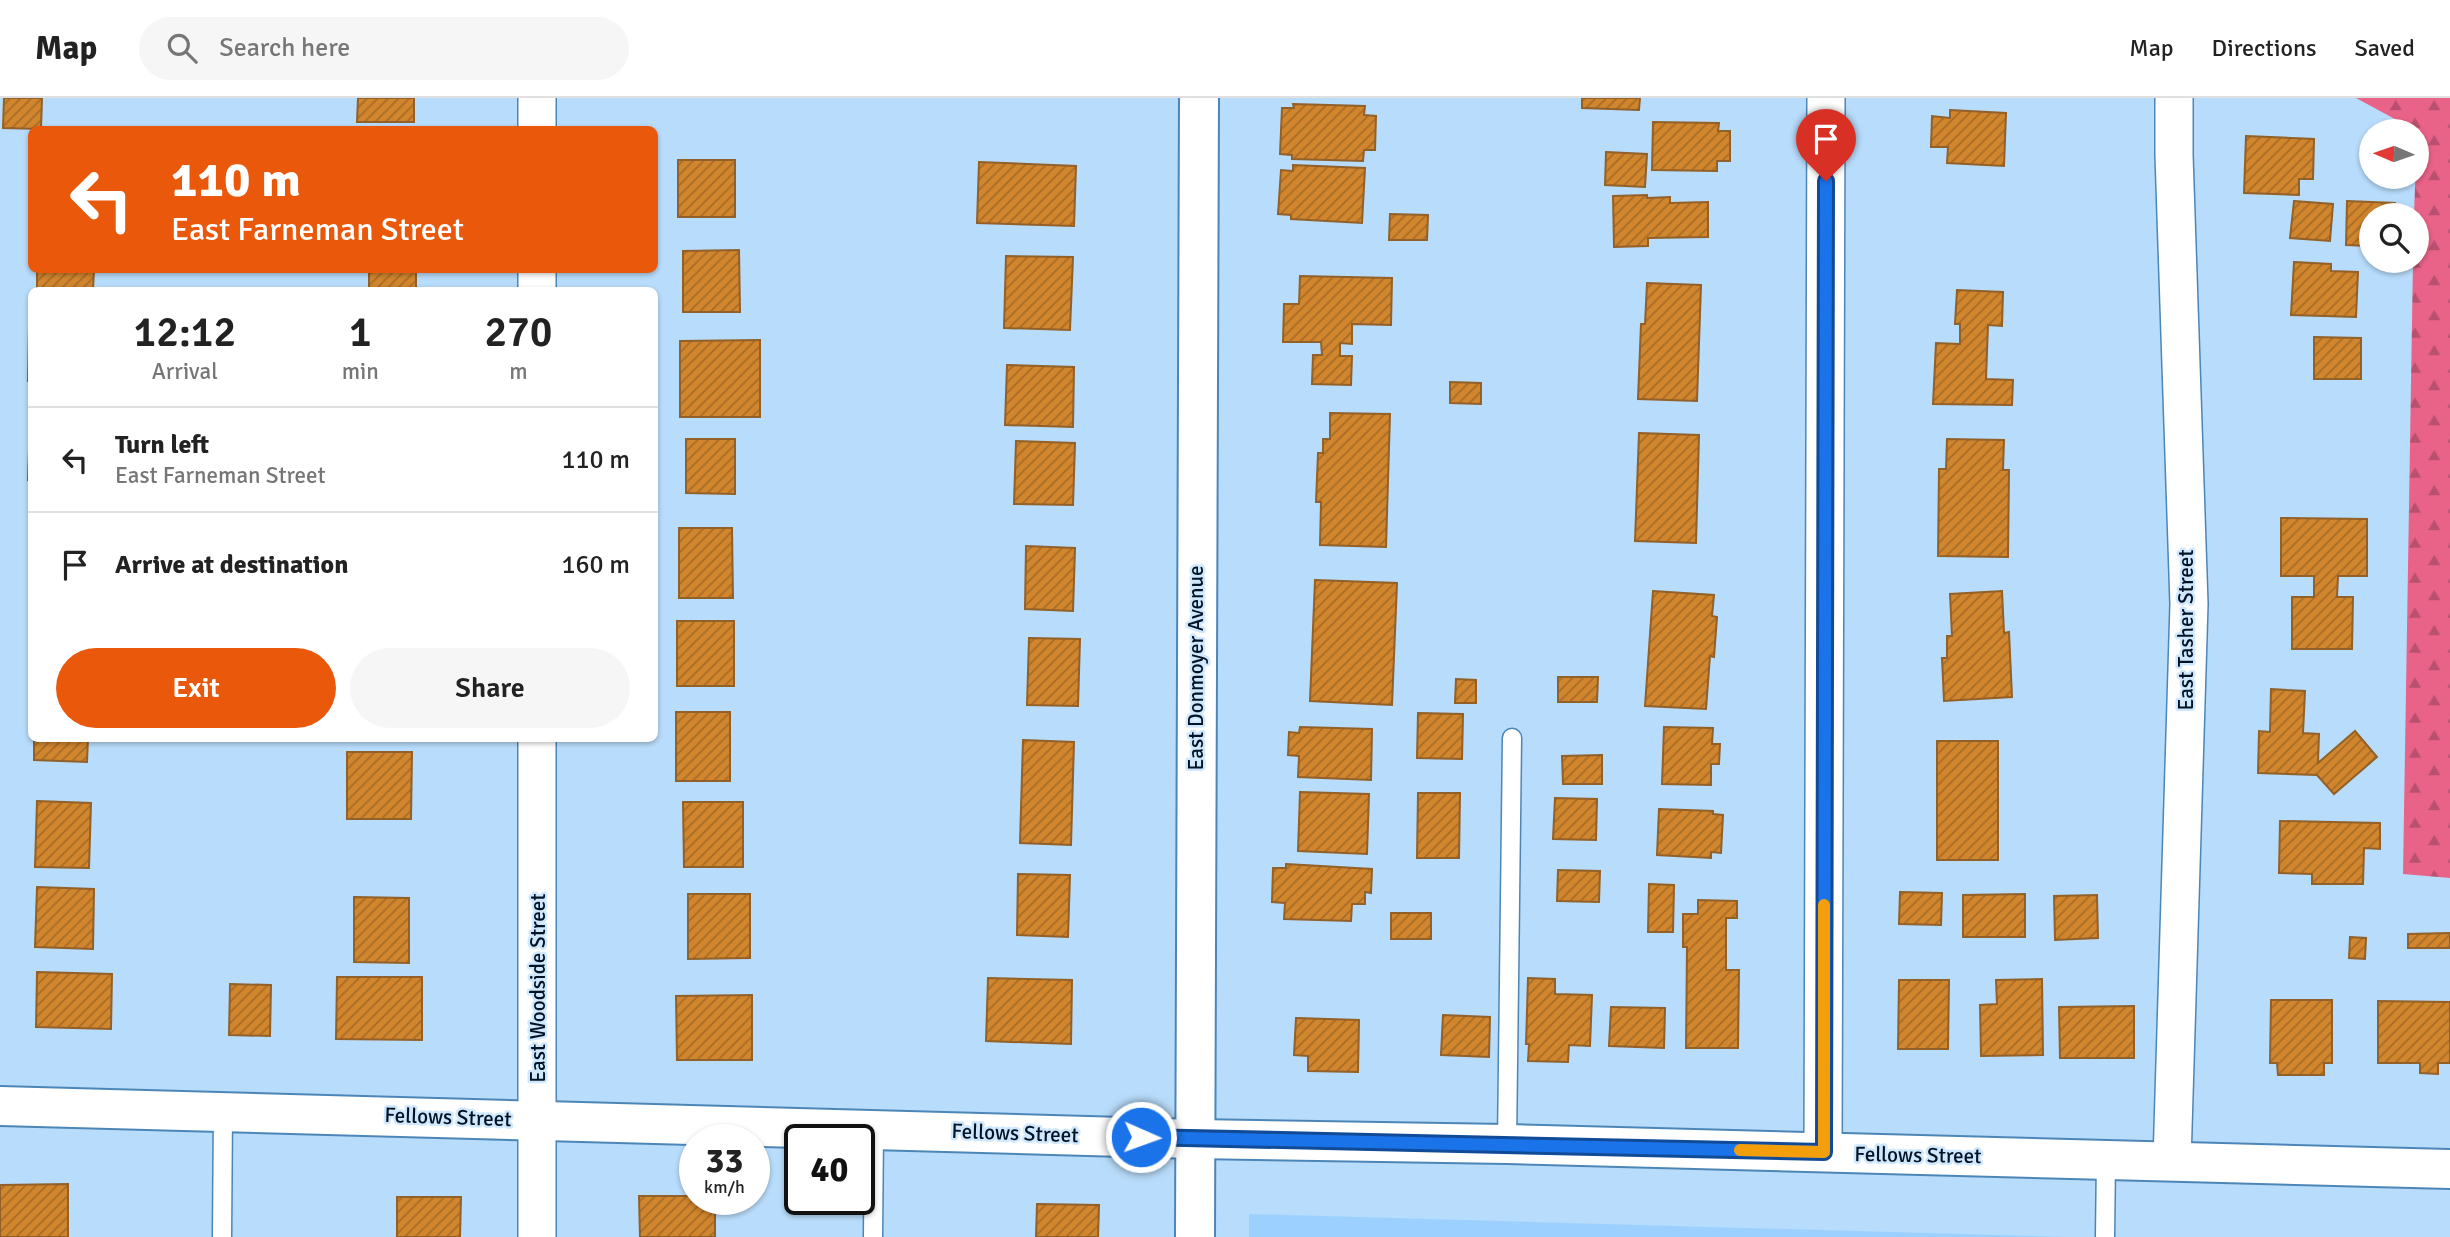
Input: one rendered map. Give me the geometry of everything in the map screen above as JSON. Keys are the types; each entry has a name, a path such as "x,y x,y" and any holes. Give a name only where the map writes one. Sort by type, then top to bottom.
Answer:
{"street":[{"path":"537,98 537,126"},
{"name":"East Donmoyer Avenue","path":"1195,1237 1199,98"},
{"path":"1824,1152 1826,98"},
{"name":"East Tasher Street","path":"2172,1161 2189,604 2174,155 2175,98"},
{"name":"East Woodside Street","path":"537,742 537,1237"},
{"name":"Fellows Street","path":"0,1106 784,1127"},
{"name":"Fellows Street","path":"875,1129 2450,1169"}],"lane":[{"path":"1507,1144 1512,738"},
{"path":"222,1237 223,1111"},
{"path":"2105,1237 2106,1159"},
{"path":"873,1215 873,1237"}],"shaded area":[{"path":"1249,1214 2067,1237 1249,1237"}],"green space":[{"path":"2356,98 2450,98 2450,878 2403,874 2413,273 2429,273 2429,203 2414,203 2415,189 2429,189 2429,119 2395,119"}],"building":[{"path":"4,98 42,98 41,126 3,128"},
{"path":"358,98 414,98 414,122 357,122"},
{"path":"1582,98 1640,98 1639,110 1582,108"},
{"path":"1293,104 1365,106 1364,115 1376,116 1375,150 1364,150 1363,161 1292,159 1292,155 1280,154 1282,108 1294,108"},
{"path":"1950,110 2006,113 2004,166 1947,163 1948,147 1931,147 1932,116 1950,118"},
{"path":"1653,122 1719,123 1718,131 1730,131 1730,161 1717,161 1717,171 1652,170"},
{"path":"2246,136 2314,139 2313,179 2299,179 2299,195 2244,193"},
{"path":"1606,152 1647,154 1645,187 1605,185"},
{"path":"678,160 735,160 735,217 678,217"},
{"path":"979,162 1076,166 1074,226 977,223"},
{"path":"1293,165 1365,168 1362,223 1291,219 1291,215 1278,214 1281,170 1293,171"},
{"path":"1647,195 1647,198 1670,197 1670,203 1708,202 1708,237 1648,238 1648,246 1614,247 1613,196"},
{"path":"2294,201 2333,204 2330,241 2290,238"},
{"path":"2347,201 2395,203 2359,203 2359,246 2346,245"},
{"path":"1390,214 1428,215 1427,240 1389,240"},
{"path":"739,250 740,312 683,312 683,251"},
{"path":"1006,256 1073,257 1070,330 1004,328"},
{"path":"2294,262 2331,264 2331,271 2358,272 2356,317 2291,315"},
{"path":"37,273 94,273 93,287 37,287"},
{"path":"369,273 416,273 416,287 369,287"},
{"path":"1300,276 1392,278 1391,325 1352,324 1352,344 1340,343 1340,356 1352,356 1351,385 1312,384 1313,355 1322,355 1321,342 1283,342 1284,304 1299,304"},
{"path":"1647,283 1701,285 1697,401 1638,399 1641,324 1645,324"},
{"path":"1957,290 2003,292 2002,326 1988,325 1986,379 2013,380 2012,405 1933,404 1936,343 1960,344 1960,324 1955,324"},
{"path":"2314,337 2361,338 2361,379 2314,379"},
{"path":"760,340 760,417 680,417 680,341"},
{"path":"1007,365 1074,367 1073,427 1005,425"},
{"path":"1450,382 1481,383 1481,404 1450,403"},
{"path":"1330,413 1390,414 1386,547 1320,545 1321,502 1316,502 1318,453 1323,453 1323,439 1330,439"},
{"path":"1639,433 1699,435 1696,543 1635,541"},
{"path":"686,439 735,439 735,494 686,493"},
{"path":"1947,439 2004,440 2003,470 2009,470 2008,557 1938,556 1939,469 1946,469"},
{"path":"1016,441 1075,443 1073,505 1014,504"},
{"path":"2281,518 2367,519 2367,576 2338,576 2337,597 2353,597 2352,649 2292,649 2292,597 2314,597 2314,576 2281,576"},
{"path":"679,528 732,528 733,598 679,598"},
{"path":"1026,546 1075,548 1073,611 1025,609"},
{"path":"1315,580 1397,583 1392,705 1310,701"},
{"path":"1653,591 1714,595 1712,616 1717,617 1714,657 1710,656 1706,709 1645,706"},
{"path":"2002,591 2004,633 2009,632 2012,697 1944,701 1942,658 1947,658 1947,636 1952,636 1950,594"},
{"path":"677,621 734,621 734,686 677,686"},
{"path":"1029,638 1080,639 1078,706 1027,705"},
{"path":"1558,677 1598,677 1597,702 1558,702"},
{"path":"1456,679 1476,680 1476,703 1455,703"},
{"path":"2271,689 2305,691 2303,733 2319,734 2318,763 2355,731 2377,757 2334,794 2317,775 2258,773 2259,731 2270,732"},
{"path":"676,712 730,712 730,781 676,781"},
{"path":"1418,713 1463,714 1462,759 1417,758"},
{"path":"1300,727 1372,729 1371,780 1298,777 1299,756 1288,755 1289,732 1299,733"},
{"path":"1664,727 1713,728 1712,744 1720,744 1719,764 1711,764 1711,785 1662,784"},
{"path":"1023,740 1074,742 1071,845 1020,843"},
{"path":"1937,741 1998,741 1998,860 1937,860"},
{"path":"34,742 88,742 87,762 34,760"},
{"path":"347,752 412,752 411,819 347,819"},
{"path":"1602,755 1602,784 1563,784 1562,756"},
{"path":"1300,792 1369,794 1367,854 1298,851"},
{"path":"1418,793 1460,793 1459,858 1417,858"},
{"path":"1555,798 1597,799 1596,840 1553,839"},
{"path":"37,801 91,803 89,868 35,867"},
{"path":"683,802 743,802 743,867 684,867"},
{"path":"1659,809 1713,811 1713,814 1723,815 1721,853 1711,852 1711,858 1657,855"},
{"path":"2280,821 2380,823 2380,849 2364,848 2363,884 2312,884 2312,874 2279,873"},
{"path":"1286,864 1372,869 1371,893 1365,892 1365,904 1352,904 1351,921 1284,919 1285,903 1272,902 1273,868 1286,868"},
{"path":"1558,870 1600,871 1599,902 1557,901"},
{"path":"1018,874 1070,875 1068,937 1017,935"},
{"path":"1649,884 1674,885 1673,932 1648,932"},
{"path":"37,887 94,889 93,949 35,947"},
{"path":"1900,892 1942,893 1941,925 1899,924"},
{"path":"688,894 750,894 750,958 688,959"},
{"path":"2025,894 2025,937 1963,937 1963,895"},
{"path":"2097,895 2098,938 2055,940 2054,896"},
{"path":"354,897 409,898 409,963 354,962"},
{"path":"1698,900 1737,901 1737,918 1726,918 1726,970 1739,970 1738,1048 1686,1048 1687,947 1683,947 1683,914 1698,914"},
{"path":"1391,913 1431,913 1431,939 1391,939"},
{"path":"2450,933 2450,948 2408,948 2408,934"},
{"path":"2350,937 2366,938 2365,959 2349,958"},
{"path":"37,972 112,974 111,1029 36,1027"},
{"path":"337,977 422,977 422,1040 336,1039"},
{"path":"988,978 1072,980 1071,1044 986,1041"},
{"path":"1528,978 1555,979 1555,994 1592,995 1590,1046 1569,1045 1568,1062 1528,1061"},
{"path":"2042,979 2043,1055 1981,1056 1980,1005 1997,1004 1996,980"},
{"path":"1899,980 1949,980 1948,1049 1898,1049"},
{"path":"230,984 271,985 270,1036 229,1035"},
{"path":"752,995 752,1060 677,1060 676,996"},
{"path":"2271,1000 2332,1000 2332,1063 2324,1063 2324,1075 2278,1075 2277,1063 2270,1063"},
{"path":"2378,1001 2450,1002 2450,1063 2438,1063 2438,1074 2420,1073 2420,1063 2378,1063"},
{"path":"2134,1006 2134,1058 2060,1058 2059,1007"},
{"path":"1611,1007 1665,1008 1664,1048 1609,1046"},
{"path":"1443,1015 1490,1017 1489,1057 1441,1055"},
{"path":"1296,1018 1359,1020 1358,1072 1308,1071 1308,1056 1294,1055"},
{"path":"68,1184 68,1237 0,1237 0,1185"},
{"path":"639,1196 679,1196 679,1215 715,1215 715,1237 640,1237"},
{"path":"397,1197 461,1197 460,1237 397,1237"},
{"path":"1037,1204 1099,1205 1098,1237 1036,1237"}],"slow traffic":[{"path":"1740,1150 1824,1152 1824,905"}],"route":[{"path":"1141,1137 1824,1152 1826,181"}]}
